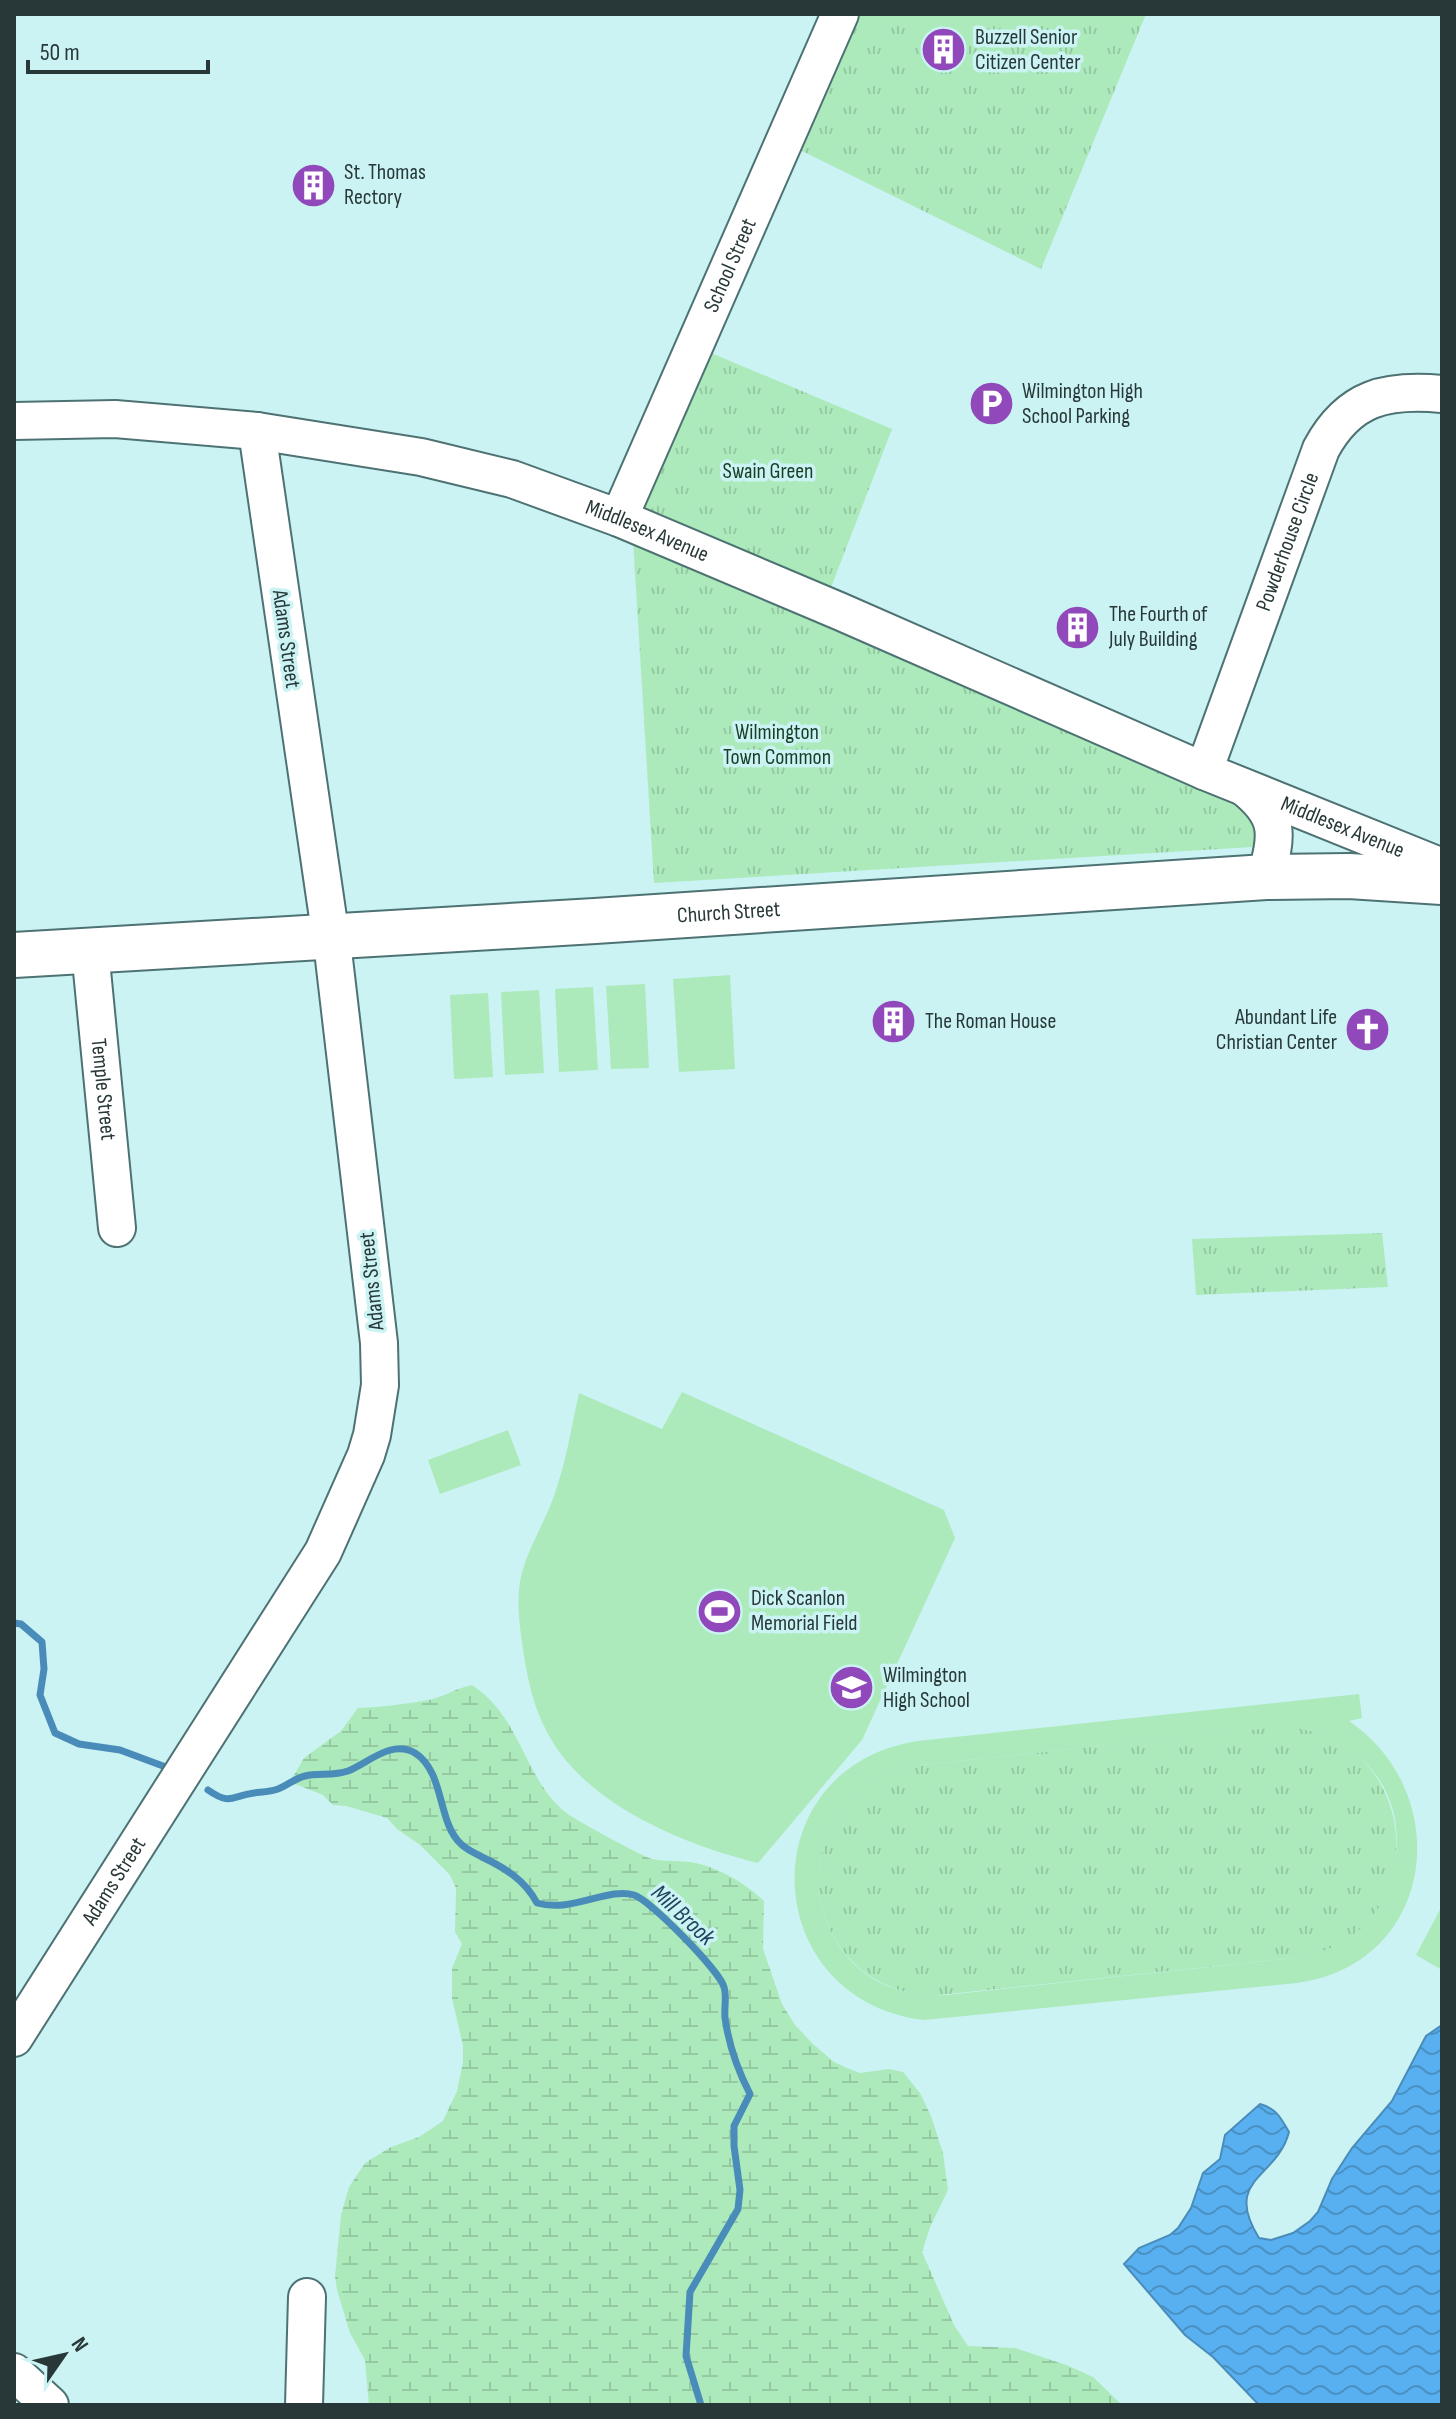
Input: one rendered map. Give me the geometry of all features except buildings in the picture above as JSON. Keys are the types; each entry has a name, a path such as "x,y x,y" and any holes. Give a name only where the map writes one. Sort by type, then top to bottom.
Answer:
{"main road":[{"name":"Church Street","path":"14,955 1266,877 1349,876 1442,882"}],"street":[{"name":"School Street","path":"619,518 840,14"},
{"name":"Powderhouse Circle","path":"1204,771 1330,431 1351,410 1372,399 1407,392 1442,394"},
{"name":"Middlesex Avenue","path":"14,421 115,419 257,431 473,468 551,492 839,611 1204,771 1442,867"},
{"name":"Adams Street","path":"14,2038 323,1552 366,1455 377,1412 379,1343 336,975 257,431"},
{"name":"Middlesex Avenue","path":"1243,787 1267,810 1274,826 1274,845 1266,877"},
{"name":"Temple Street","path":"90,950 117,1228"},
{"path":"304,2405 307,2297"},
{"path":"14,2372 50,2405"}],"green space":[{"path":"853,14 1146,14 1041,269 802,151"},
{"name":"Swain Green","path":"704,350 892,429 830,590 634,511"},
{"name":"Wilmington Town Common","path":"633,540 1215,792 1250,816 1255,834 1253,847 654,883"},
{"path":"730,975 735,1069 679,1072 673,979"},
{"path":"645,984 649,1068 611,1069 606,986"},
{"path":"593,987 598,1070 559,1072 555,989"},
{"path":"539,990 544,1073 505,1075 501,992"},
{"path":"488,993 493,1077 454,1079 450,995"},
{"path":"1382,1233 1388,1287 1196,1295 1192,1239"},
{"name":"Dick Scanlon Memorial Field","path":"682,1392 944,1510 955,1538 862,1740 758,1863 697,1844 635,1816 581,1777 560,1753 544,1726 531,1692 524,1656 519,1606 521,1577 557,1487 579,1393 662,1429"},
{"path":"508,1430 521,1465 440,1494 428,1460"},
{"path":"472,1685 489,1698 502,1714 540,1782 565,1812 652,1859 695,1863 723,1873 764,1901 763,1949 782,2004 795,2025 834,2062 860,2073 889,2069 903,2072 920,2093 943,2153 948,2190 922,2252 954,2325 968,2346 1015,2348 1069,2366 1093,2377 1122,2405 369,2405 365,2360 350,2333 337,2290 335,2276 341,2215 349,2187 365,2163 391,2147 419,2137 443,2121 457,2091 463,2046 452,1998 452,1968 462,1944 455,1932 456,1888 450,1875 387,1818 333,1805 323,1795 290,1782 304,1758 341,1731 358,1708 429,1700"},
{"path":"1359,1694 1362,1718 1349,1721 1383,1752 1406,1790 1416,1831 1415,1872 1403,1911 1379,1944 1344,1969 1297,1983 924,2020 869,2003 828,1971 804,1929 795,1882 801,1835 824,1793 863,1760 918,1741","holes":["1275,1728 1323,1735 1360,1757 1383,1787 1395,1821 1396,1857 1385,1892 1364,1922 1334,1945 1294,1958 946,1995 895,1989 857,1967 832,1933 820,1893 822,1851 840,1813 872,1782 921,1765"]},
{"path":"1269,1728 1320,1734 1358,1756 1384,1790 1396,1831 1393,1873 1376,1912 1343,1942 1294,1958 930,1996 883,1983 849,1958 827,1923 819,1884 824,1844 843,1808 875,1780 921,1765"},
{"path":"1442,1906 1442,1970 1416,1955"}],"water":[{"path":"1442,2025 1442,2405 1259,2405 1213,2357 1185,2335 1124,2264 1139,2248 1170,2235 1178,2228 1191,2208 1203,2173 1220,2159 1225,2135 1260,2104 1274,2111 1289,2132 1283,2148 1249,2190 1246,2203 1249,2218 1259,2238 1271,2240 1293,2233 1310,2221 1318,2212 1332,2179 1352,2148 1392,2101 1426,2036"}],"waterway":[{"name":"Mill Brook","path":"14,1623 21,1624 42,1642 44,1669 40,1695 55,1733 79,1744 120,1750 163,1766"},
{"name":"Mill Brook","path":"208,1790 227,1799 272,1791 301,1777 343,1773 389,1750 406,1749 425,1761 453,1835 468,1850 514,1876 537,1903 563,1905 613,1894 634,1895 668,1922 710,1966 724,1987 729,2038 750,2094 734,2126 740,2190 738,2209 690,2292 686,2356 701,2405"}],"place":[{"name":"Buzzell Senior Citizen Center","path":"944,50"},
{"name":"St. Thomas Rectory","path":"313,185"},
{"name":"Wilmington High School Parking","path":"991,404"},
{"name":"The Fourth of July Building","path":"1078,627"},
{"name":"The Roman House","path":"894,1021"},
{"name":"Abundant Life Christian Center","path":"1368,1030"},
{"name":"Dick Scanlon Memorial Field","path":"720,1611"},
{"name":"Wilmington High School","path":"852,1688"}]}
